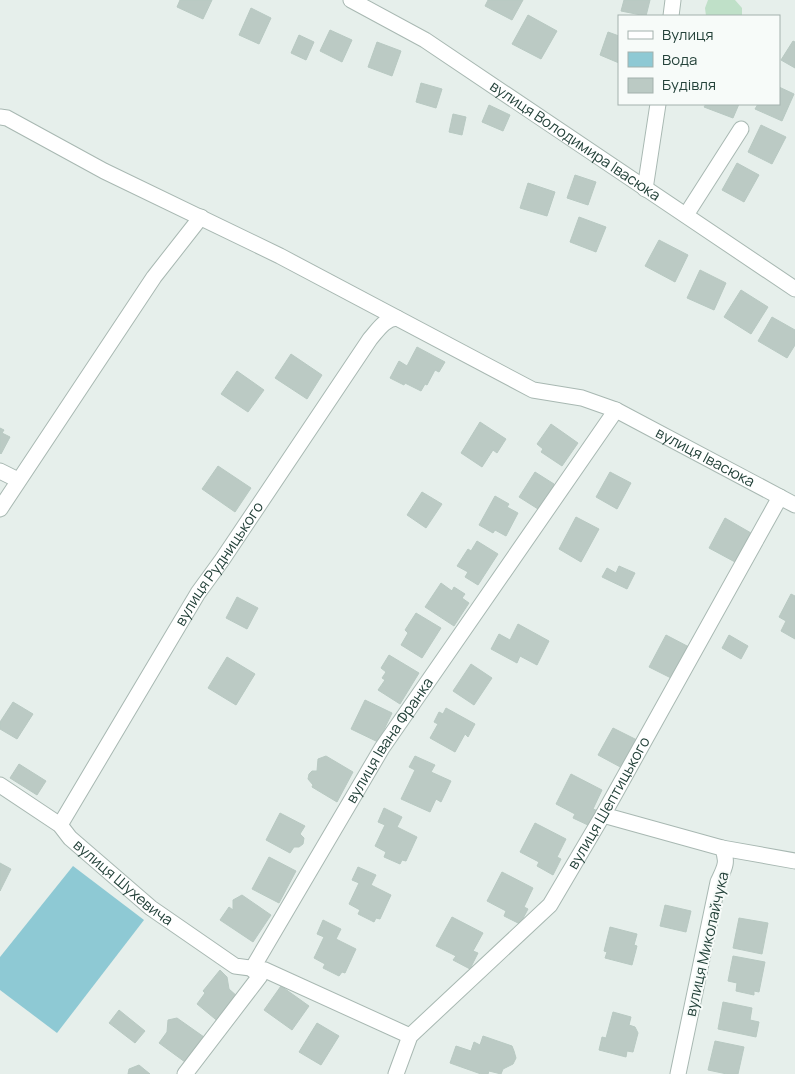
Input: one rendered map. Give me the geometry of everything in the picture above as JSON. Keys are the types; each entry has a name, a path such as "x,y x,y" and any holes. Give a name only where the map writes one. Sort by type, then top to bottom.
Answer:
{"street":[{"name":"вулиця Володимира Івасюка","path":"352,0 425,40 795,289"},
{"path":"671,15 674,0"},
{"path":"645,189 658,105"},
{"name":"вулиця Івасюка","path":"2,121 280,256 533,390 582,398 616,410 795,505"},
{"path":"686,216 741,129"},
{"path":"0,508 154,277 201,218"},
{"name":"вулиця Рудницького","path":"60,824 198,593 370,339 383,323 397,318"},
{"name":"вулиця Івана Франка","path":"185,1074 260,976 252,969 382,748 616,410"},
{"path":"0,471 18,480"},
{"name":"вулиця Шептицького","path":"396,1074 410,1036 550,905 603,815 780,497"},
{"name":"вулиця Шухевича","path":"0,785 60,824 70,838 150,908 235,966 265,970 410,1036"},
{"path":"603,815 722,848 795,862"},
{"name":"вулиця Миколайчука","path":"678,1074 718,882 725,867 726,857 722,848"}],"green space":[{"path":"708,0 735,0 742,8 742,15 706,15 705,8"}],"water":[{"path":"73,866 144,920 57,1033 0,990 0,957"}],"building":[{"path":"180,0 212,0 203,19 177,7"},
{"path":"488,0 523,0 512,20 485,6"},
{"path":"624,0 650,0 646,15 621,11"},
{"path":"251,8 271,18 259,44 239,35"},
{"path":"528,15 557,31 541,59 512,44"},
{"path":"330,30 352,40 342,62 320,51"},
{"path":"608,32 618,36 618,63 600,55"},
{"path":"299,35 314,42 306,60 291,53"},
{"path":"793,41 795,42 795,68 781,60"},
{"path":"377,42 401,51 392,76 368,67"},
{"path":"421,83 442,89 436,108 416,102"},
{"path":"780,87 794,94 782,121 755,109 757,105 780,105"},
{"path":"489,105 510,115 503,131 482,122"},
{"path":"705,105 739,105 733,118 704,107"},
{"path":"453,114 466,117 462,135 449,132"},
{"path":"761,125 786,137 772,164 748,152"},
{"path":"737,163 759,175 744,202 722,190"},
{"path":"575,175 596,182 588,205 567,198"},
{"path":"528,183 555,192 547,216 520,208"},
{"path":"579,217 606,227 596,252 570,242"},
{"path":"659,240 688,255 675,282 645,266"},
{"path":"700,270 726,283 714,310 687,298"},
{"path":"741,290 768,307 751,334 724,317"},
{"path":"772,317 795,330 795,345 787,358 758,341"},
{"path":"417,347 445,362 439,372 435,370 427,385 425,384 421,391 390,378 399,361 407,366"},
{"path":"291,354 322,375 307,399 275,378"},
{"path":"237,371 264,390 248,412 221,394"},
{"path":"480,422 506,439 497,453 493,450 482,467 461,453"},
{"path":"551,424 578,443 562,466 541,452 543,449 537,444"},
{"path":"0,428 4,430 2,433 10,437 1,454 0,453"},
{"path":"218,466 251,488 235,512 202,489"},
{"path":"535,472 554,484 553,492 546,496 538,509 519,497"},
{"path":"610,472 631,483 617,509 596,497"},
{"path":"422,492 442,504 426,528 407,515"},
{"path":"495,496 509,504 507,507 518,513 506,536 495,530 493,533 479,525"},
{"path":"576,517 599,529 581,562 559,549"},
{"path":"725,518 751,533 735,562 709,548"},
{"path":"477,541 498,554 478,585 465,577 468,572 457,566 468,549 471,551"},
{"path":"619,566 635,573 627,589 602,577 607,568 616,573"},
{"path":"441,583 452,591 454,587 465,594 462,598 469,603 454,626 425,607"},
{"path":"791,594 795,596 795,639 781,631 786,621 779,617"},
{"path":"237,597 258,608 247,629 226,618"},
{"path":"416,613 441,628 422,658 401,645 408,633 405,630"},
{"path":"518,624 549,641 537,665 520,656 517,663 491,649 499,634 510,640"},
{"path":"666,635 689,647 673,679 649,667"},
{"path":"729,635 748,646 741,659 722,648"},
{"path":"389,655 419,673 400,704 378,690 385,680 382,678 386,672 381,668"},
{"path":"227,657 255,674 236,705 208,688"},
{"path":"471,664 492,678 474,705 453,691"},
{"path":"365,700 392,713 378,742 351,729"},
{"path":"13,702 33,714 17,739 0,729 0,722"},
{"path":"446,708 475,724 468,737 465,734 455,752 430,738 438,724 434,722 439,712 443,714"},
{"path":"613,728 639,741 624,769 598,755"},
{"path":"326,756 353,772 337,802 312,787 313,785 308,779 312,771 317,771 318,759"},
{"path":"415,756 435,765 431,772 451,781 441,802 436,799 430,812 401,799 415,770 409,767"},
{"path":"19,764 46,781 37,795 10,778"},
{"path":"571,774 602,790 593,809 598,811 590,826 573,818 575,814 556,804"},
{"path":"384,808 402,817 397,827 417,837 406,861 402,860 400,864 384,857 386,852 375,846 385,825 378,822"},
{"path":"280,813 305,826 300,834 304,838 303,844 299,847 294,847 290,853 266,840"},
{"path":"535,823 566,839 557,857 561,859 553,875 537,866 539,862 520,852"},
{"path":"269,857 296,871 279,903 252,889"},
{"path":"0,863 11,869 0,891"},
{"path":"358,867 376,875 371,885 391,895 380,919 376,918 374,922 358,914 360,910 349,904 359,883 352,880"},
{"path":"502,872 533,888 524,907 528,909 520,924 504,916 506,911 487,901"},
{"path":"242,895 271,915 253,942 220,920 229,907 233,910 233,900"},
{"path":"665,905 691,911 686,932 660,926"},
{"path":"452,917 483,933 473,951 478,953 470,969 453,960 456,956 436,946"},
{"path":"739,918 768,923 762,954 733,948"},
{"path":"323,920 341,929 336,939 356,949 345,973 342,972 339,976 323,968 325,964 314,958 324,937 317,934"},
{"path":"610,927 637,934 634,945 637,946 632,965 605,958 607,952 604,951"},
{"path":"733,956 765,962 759,992 754,991 754,995 736,991 737,983 728,981"},
{"path":"220,970 227,977 229,989 238,997 220,1023 197,1004 205,993 203,991"},
{"path":"281,986 309,1006 292,1030 264,1010"},
{"path":"723,1002 752,1008 750,1020 759,1022 756,1037 718,1029"},
{"path":"119,1010 145,1031 135,1043 109,1023"},
{"path":"613,1012 631,1017 629,1025 635,1027 638,1033 633,1052 627,1051 626,1057 599,1050 602,1037 606,1038"},
{"path":"177,1018 204,1037 185,1062 159,1043 167,1032 168,1020"},
{"path":"317,1023 339,1036 321,1065 299,1052"},
{"path":"483,1036 512,1046 516,1058 513,1064 503,1069 501,1074 489,1071 488,1074 481,1074 450,1063 456,1046 471,1051 474,1042 480,1045"},
{"path":"715,1041 744,1047 738,1074 708,1070"},
{"path":"139,1065 150,1074 128,1074 129,1069"}]}
